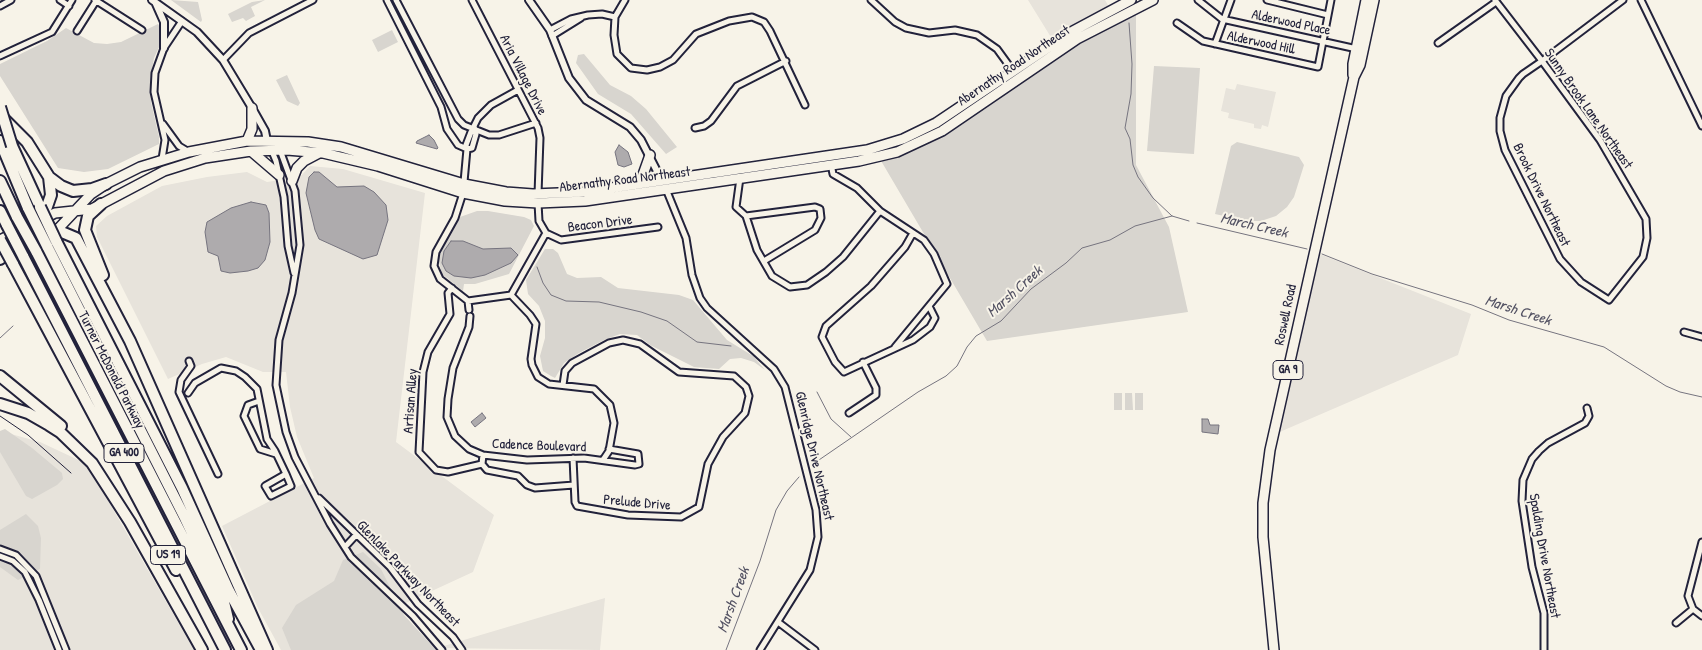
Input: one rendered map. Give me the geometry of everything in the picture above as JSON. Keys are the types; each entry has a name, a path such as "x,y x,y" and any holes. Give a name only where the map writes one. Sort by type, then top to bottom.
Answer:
{"highway":[{"path":"0,107 12,146 40,207 51,244 223,598 232,635"},
{"path":"0,114 27,142 49,177 61,186 73,191 92,189 106,184"},
{"path":"0,141 28,208 51,244 182,488 229,591 261,650"},
{"path":"43,218 52,195 49,177"},
{"name":"Turner McDonald Parkway","path":"0,181 241,650"},
{"path":"102,204 88,216 86,234 130,341 267,650"},
{"name":"Turner McDonald Parkway","path":"0,211 224,650"},
{"path":"57,230 76,238 130,341"},
{"name":"US 19","path":"0,240 137,499 224,650"},
{"path":"0,376 87,448 115,487 130,522"},
{"path":"0,404 28,413 60,432 92,463 130,522 202,650"}],"main road":[{"name":"Abernathy Road Northeast","path":"831,161 913,135 955,112 1073,31 1131,0"},
{"name":"Abernathy Road Northeast","path":"538,198 585,201 740,174 831,161 883,156 929,137 972,111 1075,40 1153,0"},
{"name":"Roswell Road","path":"1354,77 1353,64 1366,0"},
{"name":"Roswell Road","path":"1274,650 1263,537 1265,481 1272,442 1354,77 1360,65 1374,0"},
{"path":"247,141 252,129 252,108"},
{"name":"Abernathy Road Northeast","path":"1,258 57,230 87,198 106,184 140,167 189,152 269,138 341,147 505,201 584,192 640,183 664,186"},
{"name":"Abernathy Road Northeast","path":"0,240 55,213 74,212 102,204 164,171 218,156 251,151 321,152 463,188"},
{"path":"251,151 279,175"},
{"path":"292,180 297,168 304,161 321,152"},
{"path":"640,183 650,155"}],"street":[{"path":"0,6 11,0"},
{"path":"60,0 69,6"},
{"path":"0,56 52,32 72,0"},
{"path":"77,31 96,0 142,30"},
{"path":"225,62 249,33 313,0"},
{"path":"387,0 441,107 441,114 447,128 458,145 467,150"},
{"path":"396,0 458,119 475,131 499,136 536,123"},
{"name":"Aria Village Drive","path":"472,0 536,123 540,138 539,221 546,233"},
{"name":"Glenridge Drive Northeast","path":"529,0 551,33 569,78 586,100 630,127 650,155 686,238 692,275 700,298 707,308 774,369 785,386 816,510 818,537 810,570 778,622"},
{"path":"625,0 615,17 614,35 617,54 626,64 637,70 653,68 673,60 696,34 729,21 752,17 767,27 786,61 805,105"},
{"path":"871,0 895,22 906,28 929,32 955,30 977,35 997,48 1013,71"},
{"name":"Alderwood Place","path":"1198,0 1222,18 1356,49"},
{"path":"1215,44 1222,18 1231,0"},
{"path":"1267,0 1328,15"},
{"path":"1323,41 1331,0"},
{"name":"Brook Drive Northeast","path":"1595,291 1581,282 1560,259 1502,142 1500,118 1506,96 1519,78 1623,0"},
{"path":"1641,0 1702,126"},
{"path":"153,1 197,32 225,62 269,138"},
{"path":"153,1 164,22 164,48"},
{"path":"1438,43 1496,1"},
{"name":"Sunny Brook Lane Northeast","path":"1496,1 1600,140 1646,219 1646,248 1637,267 1609,300 1595,291"},
{"path":"551,33 581,18 595,14 615,17"},
{"path":"162,159 165,149 154,83 164,48 182,21"},
{"name":"Alderwood Hill","path":"1177,23 1203,41 1318,67 1323,41"},
{"path":"694,128 704,126 711,121 726,98 742,83 786,61"},
{"path":"475,131 476,122 491,105 518,90"},
{"path":"160,119 173,140 189,152"},
{"path":"469,310 468,301 440,279 434,266 436,252 455,218 463,188 466,145 471,132 475,131"},
{"name":"Glenlake Parkway Northeast","path":"269,138 292,180 300,245 280,340 276,385 286,432 295,457 345,547 356,562 413,616 442,650"},
{"name":"Glenlake Parkway Northeast","path":"269,138 276,150 284,197 288,246 294,276"},
{"path":"831,161 833,174 857,188 880,211 924,240 934,254 947,284 895,347"},
{"path":"740,174 736,207 746,216 764,262 772,276 790,287 807,285 843,257 880,211"},
{"path":"746,216 815,207 820,209 822,218 815,230 764,262"},
{"name":"Beacon Drive","path":"546,233 561,240 658,227"},
{"path":"511,295 546,233"},
{"path":"913,234 905,248 871,286 826,326 822,337 835,362 844,372 913,340 930,327 935,318 929,306"},
{"name":"Artisan Alley","path":"452,288 448,292 450,314 428,352 423,372 419,452 436,470 448,472 482,464"},
{"path":"468,301 511,295"},
{"path":"511,295 536,324 532,359 534,372 542,381 549,384 594,389 610,405 614,423 609,449 603,460"},
{"name":"Cadence Boulevard","path":"470,316 469,327 453,368 448,418 455,436 469,449 483,455 527,460 573,458 639,464 638,454 609,449"},
{"path":"1684,332 1702,336"},
{"name":"Prelude Drive","path":"563,385 565,371 572,363 609,343 623,340 640,344 678,372 734,376 746,386 749,396 745,413 723,437 708,464 701,500 692,512 675,518 639,516 577,506 574,502 574,485"},
{"path":"189,361 191,366 180,380 179,392 218,474"},
{"path":"849,414 876,395 876,388 864,362"},
{"path":"188,393 195,383 221,368 236,371 246,376 257,389 267,439 276,454 286,474 291,486 271,496 265,486 286,474"},
{"path":"259,401 248,405 244,416 260,450 276,454"},
{"name":"Spalding Drive Northeast","path":"1544,650 1544,613 1532,567 1522,501 1523,480 1530,464 1539,451 1548,443 1585,423 1589,416 1587,408"},
{"path":"483,455 482,464 487,470 518,476 528,485 535,488 574,485 573,458"},
{"name":"Glenlake Parkway Northeast","path":"314,493 390,567 418,604 453,637 462,650"},
{"path":"345,547 356,535"},
{"path":"1702,542 1688,592 1689,601 1693,609 1702,616"},
{"path":"0,549 16,555 36,576 66,650"},
{"path":"0,556 13,561 25,572 39,600 59,650"},
{"path":"1676,623 1693,609"},
{"path":"760,650 778,622 815,650"}],"shaded area":[{"path":"171,0 198,2 201,22"},
{"path":"265,0 251,7 255,16 246,21 243,18 232,22 228,14 252,2"},
{"path":"1028,0 1105,0 1113,14 1057,47"},
{"path":"1136,1 1136,165 1169,227 1188,312 987,341 877,154 919,139 981,104 1019,73 1073,36"},
{"path":"158,24 162,31 161,43 154,58 150,80 151,102 159,144 108,169 84,172 58,168 0,76 0,64 47,41 66,28 94,43 107,44 121,42"},
{"path":"392,30 398,42 378,52 372,40"},
{"path":"584,54 610,85 631,96 646,109 677,147 666,154 631,114 598,94 576,63 578,55"},
{"path":"1154,66 1200,68 1194,154 1147,151"},
{"path":"287,75 300,103 298,106 287,101 276,80"},
{"path":"1237,84 1276,92 1268,127 1262,125 1261,129 1254,128 1254,124 1228,118 1229,113 1221,111 1226,88 1235,90"},
{"path":"429,135 434,140 437,149 416,143"},
{"path":"1237,142 1299,157 1304,165 1294,197 1287,207 1276,216 1261,221 1247,221 1215,214 1231,146"},
{"path":"619,145 628,152 632,164 624,167 618,165 615,152"},
{"path":"310,166 343,169 425,193 396,442 494,515 473,572 304,650 281,650 258,608 222,526 314,478 297,437 290,407 286,372 263,372 226,357 202,364 168,379 97,237 96,226 107,216 162,186 207,177 247,172 267,182 300,177"},
{"path":"314,172 319,172 337,187 364,186 374,192 386,205 388,220 377,255 363,259 319,239 306,193 309,177"},
{"path":"251,202 266,205 269,213 270,242 265,260 258,268 248,271 230,273 221,271 218,256 208,252 205,232 207,222 231,208"},
{"path":"477,211 524,217 531,220 534,226 509,274 475,284 464,284 463,291 442,274 438,258 440,248 460,217"},
{"path":"451,241 463,241 483,249 511,248 518,255 511,263 485,275 471,278 454,276 446,271 442,263 444,251"},
{"path":"545,249 553,249 558,253 567,274 577,278 601,277 618,288 679,295 693,300 727,340 753,356 765,370 754,362 741,358 730,359 719,369 694,367 650,345 637,335 620,334 579,353 564,363 555,378 551,376 543,371 540,356 545,338 545,321 539,306 528,294 526,280"},
{"path":"1317,253 1471,314 1458,355 1275,434"},
{"path":"1114,393 1122,393 1122,410 1114,410"},
{"path":"1125,393 1132,393 1133,410 1125,410"},
{"path":"1135,393 1143,393 1143,410 1135,410"},
{"path":"482,413 486,418 475,427 471,422"},
{"path":"1202,419 1208,419 1210,425 1219,425 1218,434 1202,432"},
{"path":"5,429 62,473 63,479 57,485 32,499 26,496 0,452 0,431"},
{"path":"0,431 40,442 87,464 194,650 0,650"},
{"path":"26,514 38,526 41,538 40,569 18,580 0,567 0,530"},
{"path":"363,552 381,569 404,615 436,650 291,650 282,628 296,605 334,581 343,560"},
{"path":"605,598 600,650 437,648"}],"waterway":[{"path":"1129,23 1132,64 1131,94 1125,128 1130,139 1133,165 1138,177 1153,198 1172,216 1189,221"},
{"name":"Marsh Creek","path":"816,462 918,392 946,376 957,366 967,347 976,336 1001,321 1031,289 1066,263 1082,248 1110,240 1135,226 1172,216"},
{"name":"March Creek","path":"1197,223 1307,249"},
{"name":"Marsh Creek","path":"1322,254 1372,274 1472,305 1509,320 1604,347 1666,386 1680,392 1702,397"},
{"path":"537,267 543,283 551,295 566,301 599,302 641,312 667,321 697,342 731,346"},
{"path":"0,338 13,326"},
{"path":"817,392 831,419 851,437"},
{"name":"Marsh Creek","path":"726,650 760,561 776,510 787,491 799,477"}],"railway":[{"path":"0,416 28,435 71,473"}]}
